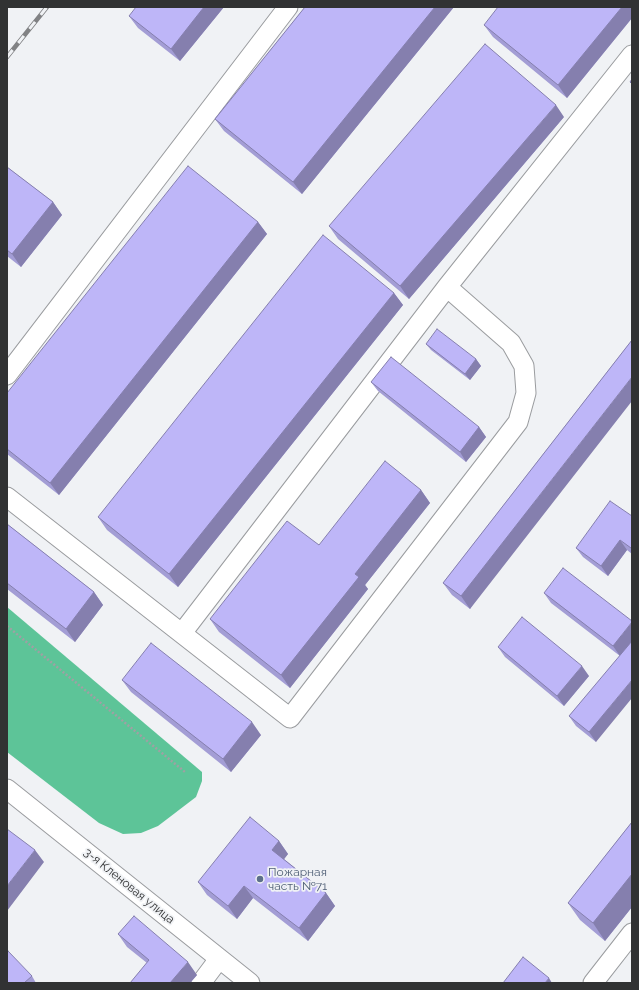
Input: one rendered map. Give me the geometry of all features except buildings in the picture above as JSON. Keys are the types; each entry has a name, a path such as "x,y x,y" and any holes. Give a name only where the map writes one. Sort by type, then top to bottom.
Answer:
{"street":[{"path":"7,375 288,7"},
{"path":"182,633 447,287 632,55"},
{"path":"7,497 290,718 518,422 526,393 524,366 511,343 447,287"},
{"name":"3-я Кленовая улица","path":"7,789 250,983"},
{"path":"593,983 632,933"},
{"path":"202,983 219,959"}],"path":[{"path":"7,626 185,772"}],"green space":[{"path":"7,607 202,772 202,781 196,797 158,826 141,833 123,834 99,823 7,752"}],"railway":[{"path":"7,57 47,7"}],"place":[{"name":"Пожарная часть №71","path":"260,879"}]}
